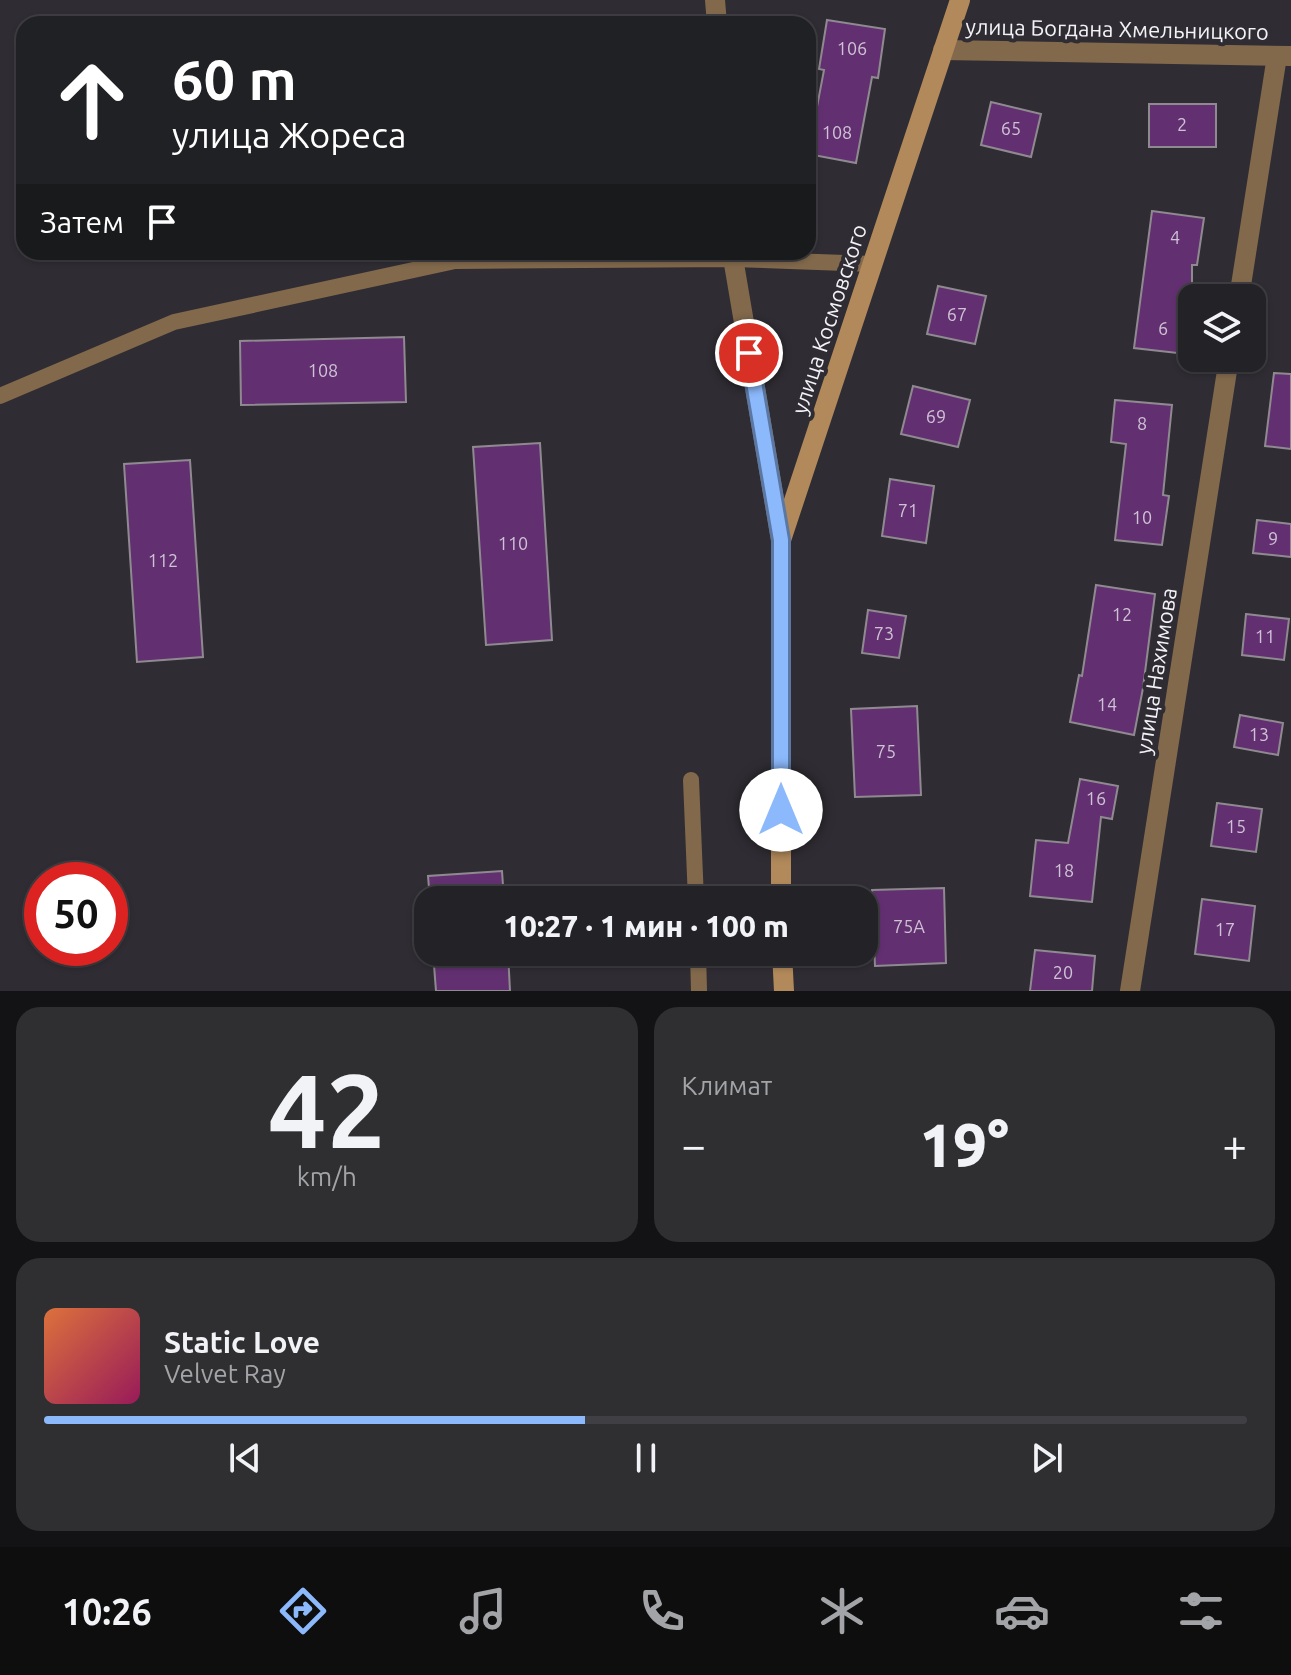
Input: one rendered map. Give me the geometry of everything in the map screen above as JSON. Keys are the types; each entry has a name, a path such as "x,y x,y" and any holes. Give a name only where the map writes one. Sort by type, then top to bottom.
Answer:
{"main road":[{"name":"улица Космовского","path":"781,886 781,540 960,0"},
{"path":"783,966 784,991"}],"street":[{"name":"улица Богдана Хмельницкого","path":"943,50 1284,56"},
{"path":"1242,284 1284,56"},
{"path":"734,260 781,540"},
{"name":"улица Нахимова","path":"1130,991 1227,372"}],"lane":[{"path":"0,396 174,322 455,261 511,260"},
{"path":"803,260 873,264"},
{"path":"691,780 695,886"},
{"path":"698,966 699,991"}],"building":[{"path":"827,20 885,29 878,78 872,77 856,163 816,156 816,112 824,70 819,69"},
{"path":"991,102 1041,114 1031,157 981,145"},
{"path":"1149,104 1216,104 1216,147 1149,147"},
{"path":"1152,211 1204,218 1197,265 1192,265 1192,284 1178,284 1178,353 1134,348"},
{"path":"938,286 986,296 975,344 927,334"},
{"path":"404,337 406,402 241,405 240,341"},
{"path":"1274,373 1291,374 1291,449 1265,446"},
{"path":"913,386 970,400 958,447 901,434"},
{"path":"1115,400 1172,405 1163,495 1169,496 1162,545 1115,540 1126,444 1111,442"},
{"path":"540,443 552,640 486,645 473,447"},
{"path":"190,460 203,657 137,662 124,464"},
{"path":"890,479 934,486 926,543 882,536"},
{"path":"1257,520 1291,524 1291,557 1253,553"},
{"path":"1096,585 1155,594 1134,735 1070,722 1079,675 1082,676"},
{"path":"868,610 906,616 899,658 862,653"},
{"path":"1246,614 1289,619 1284,660 1242,655"},
{"path":"917,706 921,795 855,797 851,709"},
{"path":"1240,715 1283,723 1278,755 1234,747"},
{"path":"1080,779 1118,786 1112,819 1101,817 1092,902 1030,896 1036,840 1068,843"},
{"path":"1217,803 1262,809 1256,852 1211,846"},
{"path":"502,871 503,886 429,886 428,876"},
{"path":"944,888 946,963 878,966 878,890"},
{"path":"1202,899 1255,906 1249,961 1195,954"},
{"path":"1035,950 1095,956 1092,991 1030,991"},
{"path":"434,966 509,966 510,991 436,991"}],"route":[{"path":"749,353 781,540 781,810"}]}
